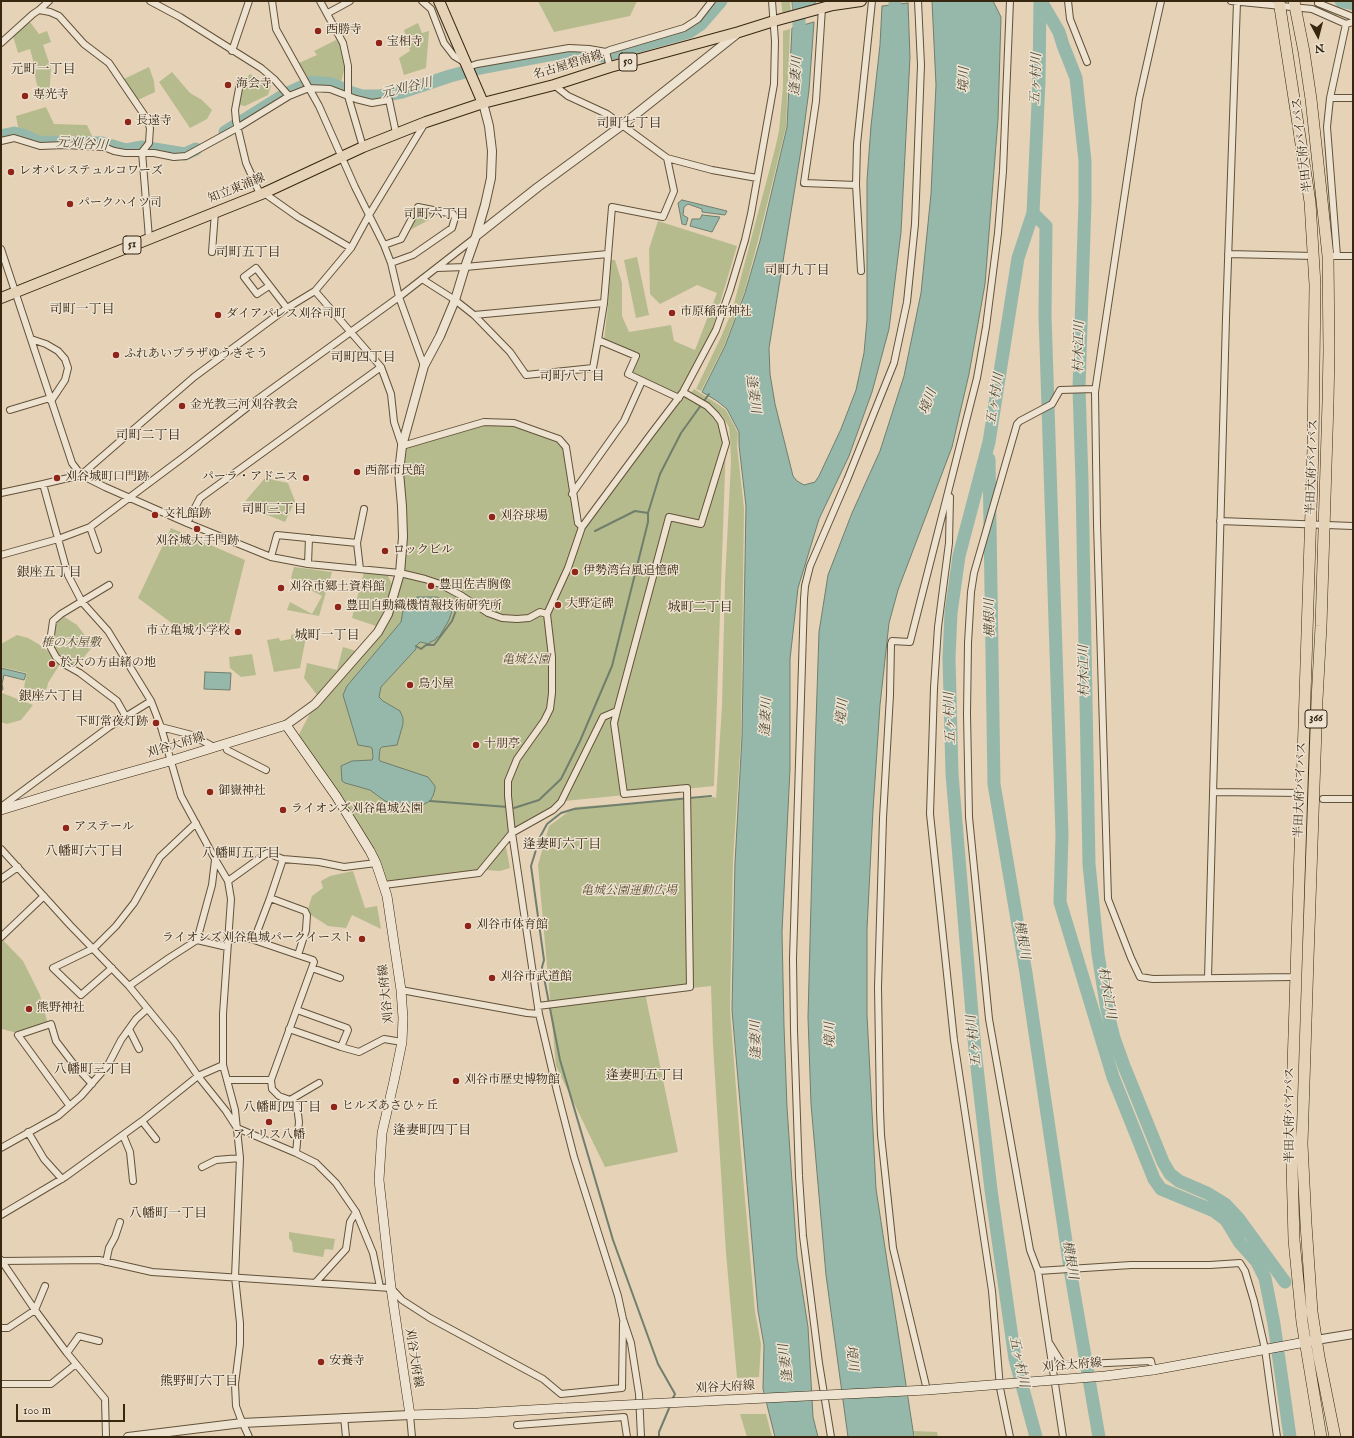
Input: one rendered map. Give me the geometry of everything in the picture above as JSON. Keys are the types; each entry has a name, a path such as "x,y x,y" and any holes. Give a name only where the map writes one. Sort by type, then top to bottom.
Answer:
{"highway":[{"name":"半田大府パイパス","path":"1280,3 1310,202 1315,284 1310,524 1291,1128 1294,1240 1311,1341 1321,1437"},
{"name":"半田大府パイパス","path":"1294,4 1304,52 1332,256 1302,1144 1312,1312 1311,1341 1335,1437"}],"main road":[{"path":"439,1 481,99"},
{"name":"名古屋碧南線","path":"481,99 554,85 610,67 739,32 774,17 822,8 833,3 861,1"},
{"name":"知立東浦線","path":"1,298 262,194 363,147 481,99"},
{"name":"刈谷大府線","path":"1,810 170,761 286,725 352,821 376,863 384,885 387,896 401,990 403,1018 402,1042 382,1133 379,1180 391,1288 410,1415 478,1413 926,1390 1105,1376 1153,1370 1311,1341"}],"street":[{"path":"1,43 49,1"},
{"path":"150,1 180,17 261,68 274,79 288,95"},
{"path":"232,51 249,1"},
{"path":"272,1 276,29 306,81 308,88 384,245 391,263 399,297 424,366"},
{"path":"320,1 328,13 342,43 348,66 348,96 363,147"},
{"path":"328,13 350,1"},
{"path":"422,1 431,9 444,43 454,56 468,66 569,48 607,52 684,28 698,19 712,1"},
{"path":"641,1437 639,1394 631,1343 623,1319 618,1296 574,1157 539,1014 512,833 508,781 517,759 544,721 550,709 552,693 552,657 547,614 568,568 582,527 683,392 716,330 730,290 746,240 774,84 774,17 772,1"},
{"path":"861,271 856,185 857,144 872,1"},
{"path":"831,1437 819,1363 803,1236 794,1045 793,959 804,599 805,586 810,566 847,480 894,363 907,302 915,224 921,65 918,1"},
{"path":"926,1390 893,1248 881,1135 878,987 883,818 890,695 891,644 892,641 910,642 977,378 986,327 996,253 1003,172 1010,1"},
{"path":"1068,1 1070,19 1087,62"},
{"path":"1161,1 1139,99 1094,392 1108,899 1140,977 1153,979 1292,977 1296,974"},
{"path":"1208,978 1234,1 1294,4 1312,9 1346,24 1353,22"},
{"path":"1318,3 1353,17"},
{"path":"822,8 816,101 804,182 856,185"},
{"path":"39,10 50,12 59,16 84,44 109,63 147,119 150,128 148,143 142,152 149,238"},
{"path":"1346,24 1330,98 1327,127 1332,256 1353,256"},
{"path":"1,555 90,527 258,399 399,297 538,187 621,126 739,32"},
{"path":"607,52 610,67"},
{"path":"240,83 235,110 237,126 246,163 262,194 351,248"},
{"path":"554,85 568,96 607,114 621,126 635,134 667,158 712,170 757,178"},
{"path":"1,140 14,138 22,139 40,146 65,145 104,147 119,152 154,152 174,157 186,156 288,95 308,88 330,89 372,103 389,100 396,133"},
{"path":"1330,98 1353,98"},
{"path":"286,725 315,704 378,632 388,614 400,573 403,537 399,472 402,446 424,366 440,336 455,300 486,205 491,178 492,151 489,126 481,99"},
{"path":"1,493 82,475 194,377 287,308 315,291 351,248 369,215 426,122"},
{"path":"422,279 455,300 474,315 510,352 526,375 593,368 604,303 612,207 663,217 674,191 667,158"},
{"path":"384,245 401,239 418,207 453,214 455,218 452,228 413,255 391,263"},
{"path":"212,252 215,212"},
{"path":"1,249 72,463 82,475 187,523 271,557 308,564 400,573 440,584 488,613 502,618 528,618 540,612 547,614"},
{"path":"436,268 465,267 608,254"},
{"path":"1228,254 1314,256"},
{"path":"269,286 287,308"},
{"path":"315,291 381,367 391,394 394,422 402,446"},
{"path":"474,315 604,303"},
{"path":"10,410 51,400 65,380 68,368 65,359 58,351 46,344 31,339"},
{"path":"598,340 636,356 628,374 679,398"},
{"path":"187,523 200,498 381,367"},
{"path":"572,494 624,421 642,381"},
{"path":"1063,1437 1038,1271 1030,1250 989,1019 969,817 967,714 968,628 974,573 1017,424 1052,404 1060,390 1095,389 1094,392"},
{"path":"538,1006 690,987 687,788 624,794 614,723 669,517 701,524 726,442 721,422 716,414 708,406 683,392"},
{"path":"402,446 484,422 514,423 559,439 566,447 572,494 578,523 582,527"},
{"path":"43,484 68,575 82,602 108,631 151,701 161,727 181,796 228,881 231,899 223,1014 223,1065 235,1110 240,1158 235,1277 240,1323 240,1344 235,1384 236,1406 249,1437"},
{"path":"950,487 949,543 938,627 934,688 930,814 954,1040 992,1291 1000,1388 1010,1437"},
{"path":"360,569 357,544 364,509"},
{"path":"1220,521 1353,526"},
{"path":"90,527 98,550"},
{"path":"271,557 277,535 357,544"},
{"path":"308,564 309,538"},
{"path":"110,585 60,614 54,621 51,635 51,648 56,657 64,664 97,685 117,701 126,717"},
{"path":"1,806 109,727 151,701"},
{"path":"384,885 479,874 512,833 553,810 561,802 602,716 617,711"},
{"path":"161,727 192,735 214,747"},
{"path":"225,744 227,750 266,770"},
{"path":"1213,792 1302,793"},
{"path":"1323,799 1353,799"},
{"path":"112,968 81,995 53,968 94,948 116,926 134,903 160,857 196,823"},
{"path":"1,849 70,925 94,948 129,986 174,1041 237,1128 316,1163 344,1193 356,1212 373,1253 380,1287"},
{"path":"228,881 267,853 283,859 319,862 344,867 376,863"},
{"path":"129,986 197,940 212,884 215,859"},
{"path":"254,940 283,859"},
{"path":"1,879 18,867"},
{"path":"1,937 44,896"},
{"path":"270,898 305,911 307,915 306,930 298,955"},
{"path":"227,940 244,937 313,960 314,962 271,1080 272,1089 279,1096 290,1100 297,1106 299,1122 296,1153"},
{"path":"197,940 227,948"},
{"path":"312,968 340,978"},
{"path":"401,990 539,1014"},
{"path":"1,1148 58,1116 81,1096 108,1065 121,1040 136,1019 147,1009"},
{"path":"297,1010 347,1028 348,1030 341,1047"},
{"path":"69,1105 18,1035 51,1024 56,1041 72,1062 92,1084"},
{"path":"129,1029 139,1049"},
{"path":"289,1029 359,1052 384,1039 402,1042"},
{"path":"1,1214 62,1179 142,1121 198,1076 223,1065"},
{"path":"228,1080 271,1080"},
{"path":"290,1100 320,1083"},
{"path":"142,1121 156,1139"},
{"path":"28,1132 44,1159 62,1179"},
{"path":"123,1135 130,1152 133,1181"},
{"path":"202,1166 216,1160 240,1158"},
{"path":"316,1282 346,1249 350,1222 356,1212"},
{"path":"106,1262 109,1248 115,1237 120,1222"},
{"path":"1,1261 99,1260 152,1272 391,1288 402,1300 430,1318 543,1379 561,1394 622,1388 623,1319"},
{"path":"1,1261 67,1353 105,1399 106,1437"},
{"path":"1038,1271 1131,1266 1240,1263 1245,1271 1254,1301 1265,1349 1277,1437"},
{"path":"1,1328 8,1328 35,1310 45,1286"},
{"path":"1311,1341 1353,1334"},
{"path":"67,1353 79,1336 99,1341"},
{"path":"1049,1342 1063,1365 1151,1361 1153,1370"},
{"path":"1,1384 51,1384 76,1364"},
{"path":"128,1437 242,1423 410,1415 412,1437"},
{"path":"1330,1416 1340,1437"},
{"path":"344,1417 346,1437"},
{"path":"517,1425 624,1417 627,1437"}],"green space":[{"path":"538,1 637,1 630,16 554,32"},
{"path":"781,1 790,1 791,16 783,17"},
{"path":"30,22 39,34 47,31 51,42 43,45 51,68 49,98 42,100 36,81 30,49 18,53 13,36"},
{"path":"418,23 422,33 429,31 426,68 404,75 399,58 410,51 404,30"},
{"path":"790,29 786,127 758,241 744,293 724,346 701,391 696,389 732,311 775,149 779,131 783,87 783,31"},
{"path":"336,40 340,44 345,66 341,83 323,77 308,78 299,63 317,55 314,51"},
{"path":"149,67 154,81 155,92 138,100 124,79"},
{"path":"172,72 190,93 202,100 212,110 207,119 190,128 159,82"},
{"path":"250,74 271,86 268,95 245,106 239,105 243,82"},
{"path":"46,107 54,124 87,125 93,138 40,137 19,132 16,116"},
{"path":"419,210 431,213 431,219 408,231"},
{"path":"658,221 737,246 712,330 679,394 632,373 640,355 604,340 611,260 615,260 622,283 622,316 629,332 671,325 674,341 695,350 717,293 697,285 660,304 650,294 649,249"},
{"path":"637,257 649,315 636,318 624,260"},
{"name":"亀城公園運動広場","path":"694,389 726,410 738,433 737,446 744,508 741,738 733,860 730,1010 755,1312 761,1344 759,1377 737,1378 726,1253 713,1045 711,986 645,993 678,1152 605,1167 556,1066 538,865 549,826 575,807 715,797 716,799 722,706 725,581 731,462 730,438 729,427 722,416 714,408 690,394"},
{"name":"亀城公園","path":"683,392 712,410 721,422 726,443 714,786 561,802 512,833 505,842 510,868 500,871 486,870 492,860 479,873 384,885 376,863 296,740 315,704 378,632 400,573 402,446 484,422 514,423 559,439 566,447 573,501 582,527"},
{"path":"265,478 288,483 295,501 285,522 242,505"},
{"path":"171,528 245,560 229,624 181,630 138,598"},
{"path":"294,567 332,572 319,616 287,610 290,602 312,614 322,596 291,578"},
{"path":"364,572 387,574 392,584 385,609 376,626 352,618"},
{"name":"椎の木屋敷","path":"63,616 77,625 93,646 76,667 58,655 54,647 56,622"},
{"path":"307,632 300,668 274,672 267,640 279,638 280,641 291,639 291,635"},
{"path":"17,635 28,638 40,645 60,664 48,683 47,688 38,698 24,687 27,673 1,667 1,644"},
{"path":"343,647 356,651 317,695 304,678 307,663 337,670"},
{"path":"252,654 256,675 241,677 230,668 229,657"},
{"path":"2,693 33,705 21,720 7,724 1,722"},
{"path":"353,871 365,908 377,906 381,929 352,915 346,928 328,926 311,915 308,909 312,896 323,888 321,881 330,876"},
{"path":"1,938 23,961 40,995 48,1024 17,1033 2,1029"},
{"path":"289,1232 335,1239 333,1250 325,1249 323,1257 293,1252"},
{"path":"740,1414 766,1414 772,1437 747,1437"},
{"path":"914,1431 937,1432 938,1437 915,1437"}],"water":[{"path":"792,1 815,1 815,7 793,13"},
{"name":"境川","path":"932,1 993,1 1001,17 998,119 985,284 969,374 952,447 898,590 889,623 880,705 873,810 867,929 867,1015 876,1189 914,1437 848,1437 826,1275 811,1104 808,1017 819,632 828,575 852,513 880,451 904,376 921,293 931,194 936,85"},
{"path":"908,3 910,57 901,232 889,329 872,392 849,456 819,519 798,588 790,659 790,769 782,932 784,1026 787,1107 797,1257 808,1327 813,1417 818,1437 775,1437 763,1389 764,1345 758,1311 732,1010 735,863 742,737 746,506 739,445 739,432 727,409 702,392 725,346 745,293 760,241 787,127 792,28 814,22 809,90 801,150 769,348 770,374 775,404 793,476 797,481 804,485 815,482 841,429 856,390 864,353 867,320 867,180 880,45 882,6"},
{"path":"682,200 727,211 725,215 702,212 702,209 688,204 684,207 683,215 688,218 686,225 682,224 678,203"},
{"path":"702,215 720,217 712,232 690,226 692,219 700,219"},
{"path":"418,597 437,597 452,606 449,620 439,637 430,642 430,644 420,642 416,646 416,649 381,687 379,697 400,711 403,718 403,724 397,745 382,747 380,749 380,761 428,777 435,786 433,796 430,801 415,809 385,801 370,790 345,783 342,781 341,766 352,761 372,760 373,757 372,748 358,745 343,695 347,686 401,622 404,605 412,599"},
{"path":"1,668 26,674 24,680 4,675 2,684 3,689 1,692"},
{"path":"205,672 231,673 230,690 204,689"}],"waterway":[{"name":"元刈谷川","path":"225,132 284,95 312,82 332,84 362,96 380,96 402,92 480,68 548,55 573,51 603,56 689,32 701,24 721,1"},
{"name":"逢妻川","path":"799,1 799,43"},
{"path":"895,1 895,22"},
{"name":"五ヶ村川","path":"1036,1437 1015,1359 991,1190 975,1050 952,774 949,658 951,613 959,556 989,442 1018,258 1033,213 1039,81 1040,1"},
{"name":"村木江川","path":"1041,1 1059,32 1076,78 1085,161 1079,388 1089,864 1098,954 1107,1010 1114,1038 1124,1066 1163,1162 1170,1174 1179,1181 1207,1193 1225,1204 1239,1219 1285,1282"},
{"path":"1341,1 1353,4"},
{"name":"元刈谷川","path":"1,136 14,133 23,135 38,142 102,143 126,150 142,147 185,154 196,149"},
{"path":"1033,213 1046,226 1045,315 1062,835 1060,902 1113,1077 1154,1179 1161,1189 1214,1211 1226,1220 1240,1243 1257,1262 1265,1278 1274,1324 1290,1437"},
{"path":"514,808 539,800 561,779 580,741 612,666 648,522 648,513 660,474 681,433 709,394"},
{"name":"横根川","path":"989,459 994,784 1026,973 1071,1275 1099,1437"},
{"path":"595,531 635,511 648,513"},
{"path":"416,646 421,649 426,645 434,645 452,621 458,605"},
{"path":"672,1400 675,1394 658,1364 613,1240 560,1060 542,967 544,960 531,866 540,837 547,824 561,813 574,809 711,796"},
{"path":"430,801 508,807"},
{"path":"659,1437 659,1432 670,1406"}],"place":[{"name":"西勝寺","path":"318,31"},
{"name":"宝相寺","path":"379,43"},
{"name":"海会寺","path":"228,85"},
{"name":"専光寺","path":"25,96"},
{"name":"長遠寺","path":"128,122"},
{"name":"レオパレステュルコワーズ","path":"11,172"},
{"name":"パークハイツ司","path":"70,204"},
{"name":"市原稲荷神社","path":"672,313"},
{"name":"ダイアパレス刈谷司町","path":"218,315"},
{"name":"ふれあいプラザゆうきそう","path":"116,355"},
{"name":"金光教三河刈谷教会","path":"182,406"},
{"name":"西部市民館","path":"357,472"},
{"name":"刈谷城町口門跡","path":"57,478"},
{"name":"パーラ・アドニス","path":"306,478"},
{"name":"文礼館跡","path":"155,515"},
{"name":"刈谷球場","path":"492,517"},
{"name":"刈谷城大手門跡","path":"197,529"},
{"name":"ロックビル","path":"385,551"},
{"name":"伊勢湾台風追憶碑","path":"575,572"},
{"name":"豊田佐吉胸像","path":"431,586"},
{"name":"刈谷市郷土資料館","path":"281,588"},
{"name":"大野定碑","path":"558,605"},
{"name":"豊田自動織機情報技術研究所","path":"338,607"},
{"name":"市立亀城小学校","path":"238,632"},
{"name":"於大の方由緒の地","path":"52,664"},
{"name":"鳥小屋","path":"410,685"},
{"name":"下町常夜灯跡","path":"156,723"},
{"name":"十朋亭","path":"476,745"},
{"name":"御嶽神社","path":"210,792"},
{"name":"ライオンズ刈谷亀城公園","path":"283,810"},
{"name":"アステール","path":"66,828"},
{"name":"刈谷市体育館","path":"468,926"},
{"name":"ライオンズ刈谷亀城パークイースト","path":"362,939"},
{"name":"刈谷市武道館","path":"492,978"},
{"name":"熊野神社","path":"29,1009"},
{"name":"刈谷市歴史博物館","path":"456,1081"},
{"name":"ヒルズあさひヶ丘","path":"334,1107"},
{"name":"アイリス八幡","path":"269,1122"},
{"name":"安養寺","path":"321,1362"}],"district":[{"name":"元町一丁目","path":"43,70"},
{"name":"司町七丁目","path":"629,124"},
{"name":"司町六丁目","path":"436,215"},
{"name":"司町五丁目","path":"248,253"},
{"name":"司町九丁目","path":"797,271"},
{"name":"司町一丁目","path":"82,310"},
{"name":"司町四丁目","path":"363,358"},
{"name":"司町八丁目","path":"572,377"},
{"name":"司町二丁目","path":"148,436"},
{"name":"司町三丁目","path":"274,510"},
{"name":"銀座五丁目","path":"49,573"},
{"name":"城町二丁目","path":"700,608"},
{"name":"城町一丁目","path":"327,636"},
{"name":"銀座六丁目","path":"51,697"},
{"name":"逢妻町六丁目","path":"562,845"},
{"name":"八幡町六丁目","path":"84,852"},
{"name":"八幡町五丁目","path":"241,854"},
{"name":"八幡町三丁目","path":"93,1070"},
{"name":"逢妻町五丁目","path":"645,1076"},
{"name":"八幡町四丁目","path":"282,1108"},
{"name":"逢妻町四丁目","path":"432,1131"},
{"name":"八幡町一丁目","path":"168,1214"},
{"name":"熊野町六丁目","path":"199,1382"}]}
